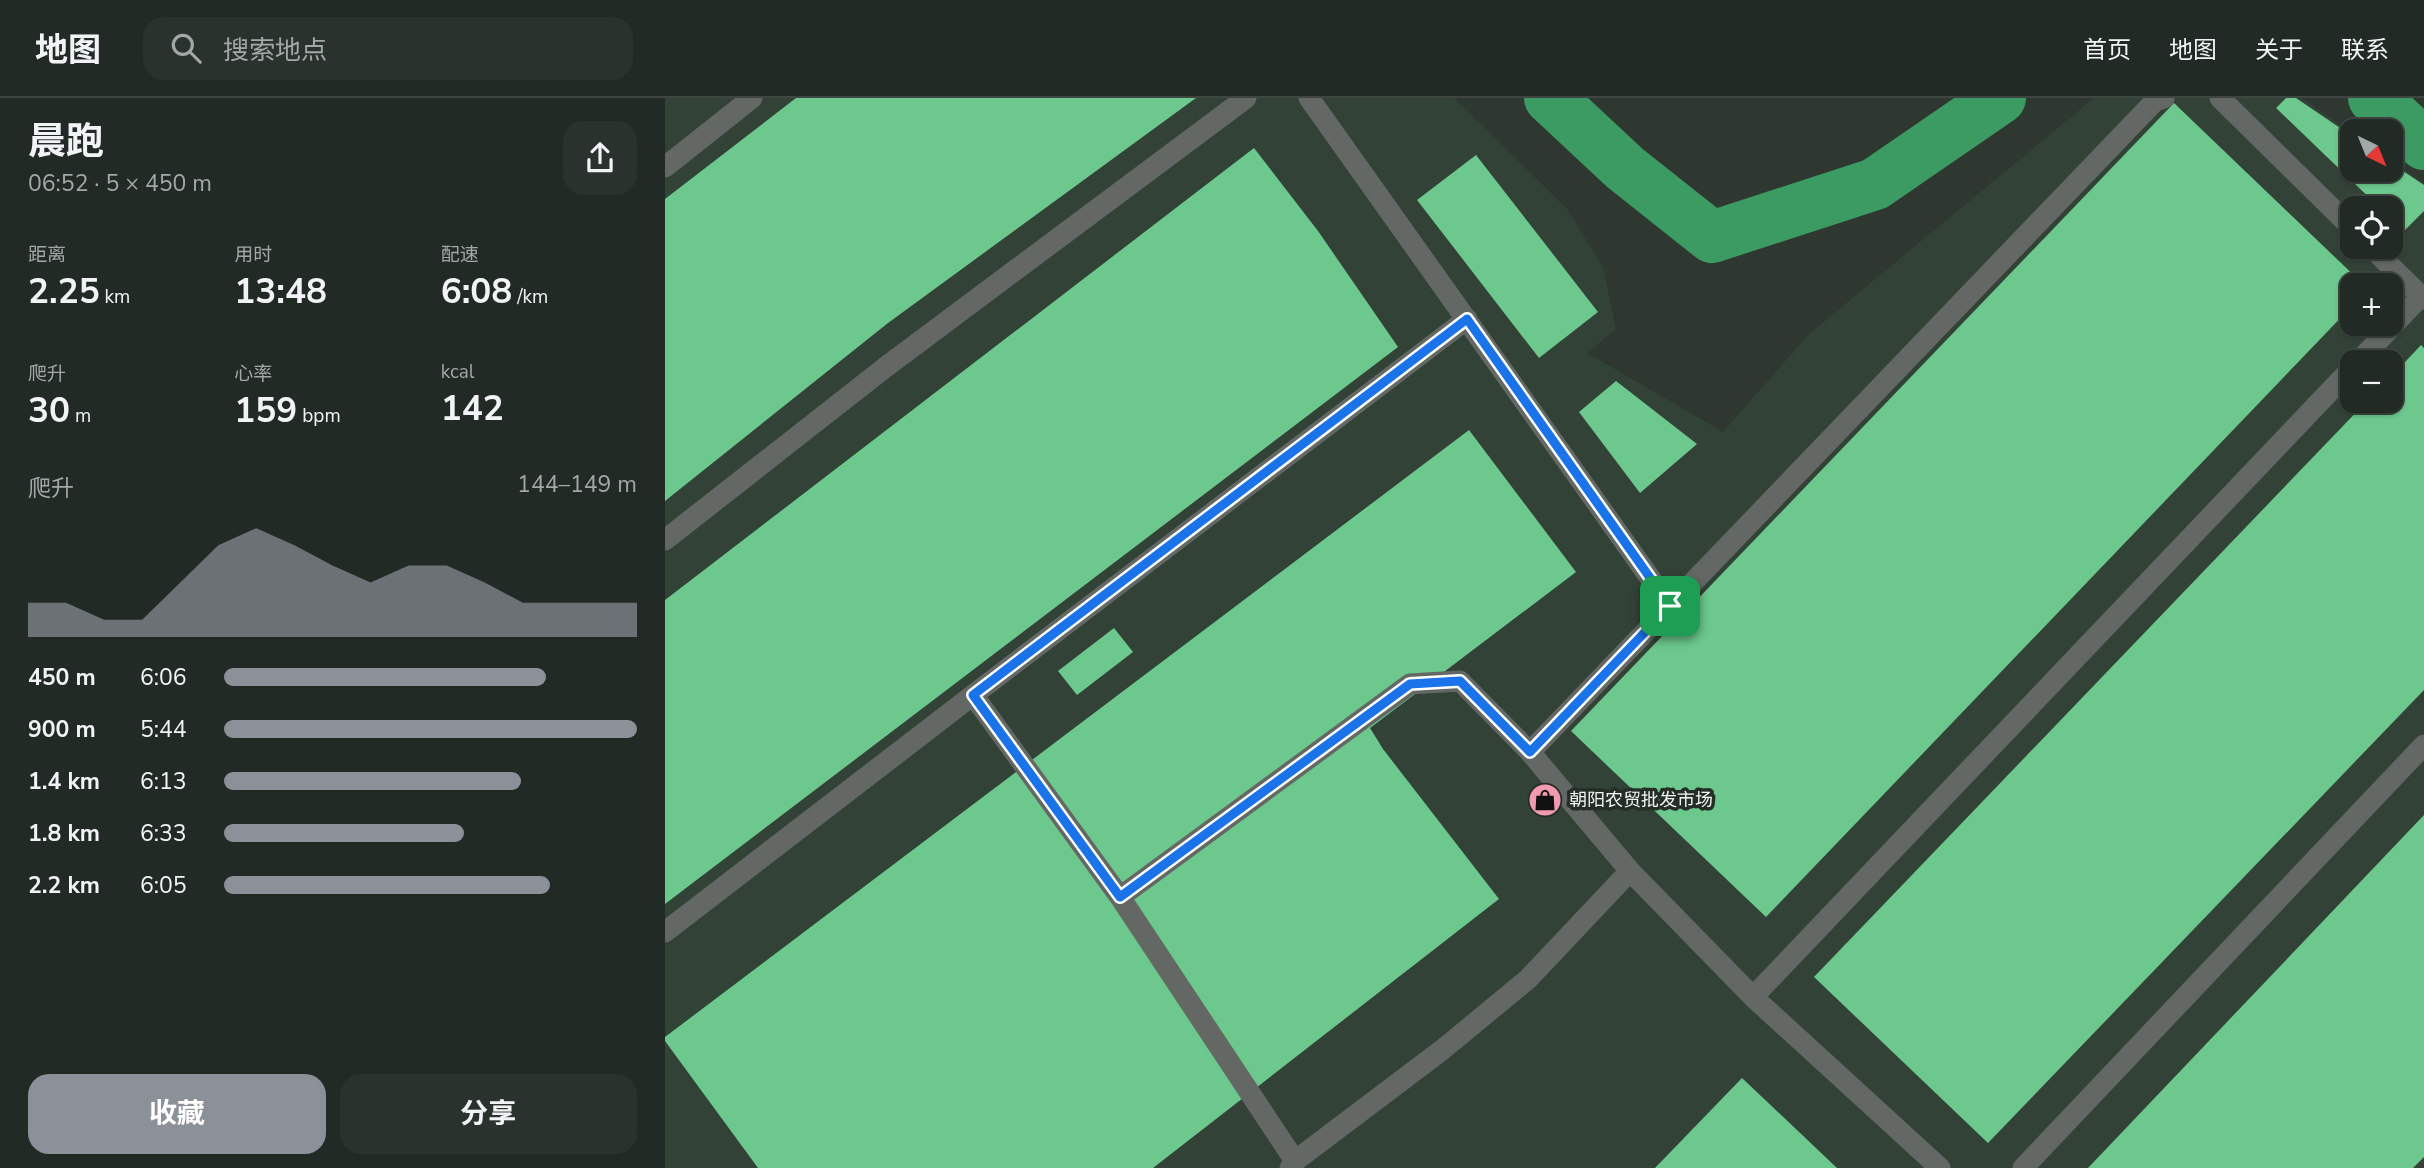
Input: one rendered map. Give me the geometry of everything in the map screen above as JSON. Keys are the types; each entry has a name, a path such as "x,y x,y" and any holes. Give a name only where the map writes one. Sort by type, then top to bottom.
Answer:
{"lane":[{"path":"665,166 752,98"},
{"path":"665,540 887,366 1247,98"},
{"path":"1309,98 1670,606"},
{"path":"1530,752 2155,101 2164,98"},
{"path":"2220,98 2340,216"},
{"path":"2370,350 2422,298 2383,259"},
{"path":"665,932 1467,319"},
{"path":"1753,997 2340,381"},
{"path":"1120,897 1410,684 1460,681 1530,752 1630,871 1753,997 1940,1168"},
{"path":"973,695 1120,897 1292,1164 1442,1050 1528,979 1630,871"},
{"path":"2023,1168 2424,745"}],"shaded area":[{"name":"朝阳农贸批发市场","path":"665,98 1454,98 1567,209 1603,267 1616,329 1587,353 1723,432 1809,334 2094,98 2302,98 2340,125 2340,182 2403,182 2403,168 2424,183 2424,1168 665,1168"}],"building":[{"path":"796,98 1196,98 888,323 665,501 665,199"},
{"path":"2286,98 2296,98 2340,128 2340,170 2276,108"},
{"path":"2174,103 2351,273 2340,273 2340,319 1766,917 1571,731"},
{"path":"1254,148 1318,231 1398,347 665,904 665,600"},
{"path":"1476,155 1598,312 1539,358 1417,200"},
{"path":"2403,171 2424,185 2424,211 2404,231 2403,196 2368,196 2353,182 2403,182"},
{"path":"2421,345 2424,348 2424,690 1988,1143 1814,977 2355,413 2403,413 2403,364"},
{"path":"1616,381 1697,444 1640,493 1579,412"},
{"path":"1469,430 1576,572 1370,728 1383,749 1499,899 1153,1168 758,1168 665,1041 665,1037"},
{"path":"1114,628 1133,652 1077,695 1058,671"},
{"path":"2424,815 2424,1157 2413,1168 2088,1168"},
{"path":"1742,1078 1837,1168 1655,1168"}],"waterway":[{"path":"1550,98 1625,168 1712,237 1875,184 2000,98"},
{"path":"2374,98 2424,144"}],"place":[{"name":"朝阳农贸批发市场","path":"1545,800"}],"route":[{"path":"1467,319 1670,606 1530,752 1460,681 1410,684 1120,897 973,695 1467,319"}]}
